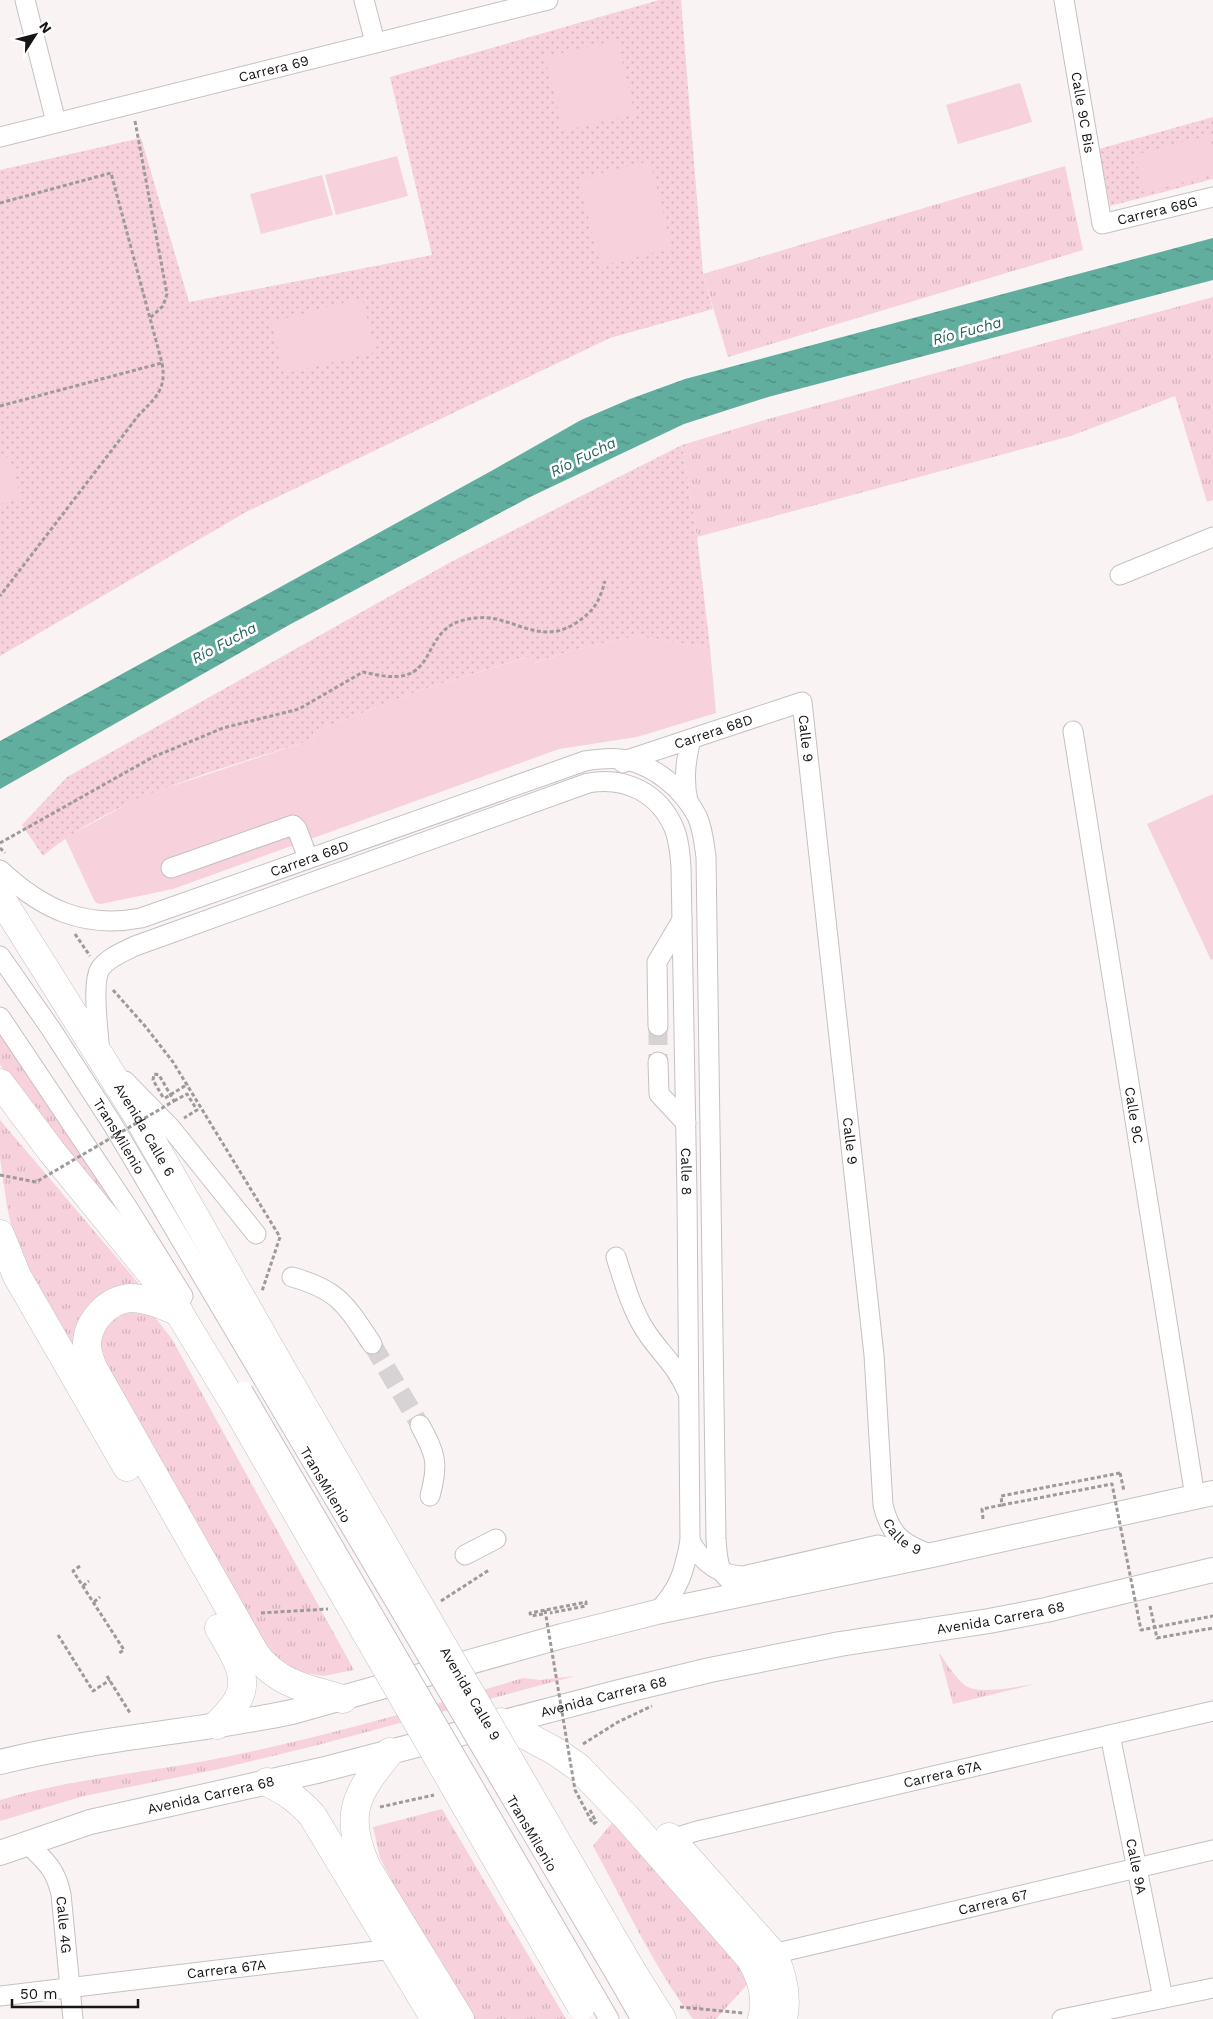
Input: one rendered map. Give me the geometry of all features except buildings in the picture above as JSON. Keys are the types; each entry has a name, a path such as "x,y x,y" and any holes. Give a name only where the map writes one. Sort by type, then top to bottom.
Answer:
{"highway":[{"name":"Avenida Calle 6","path":"0,897 155,1146 271,1372"},
{"path":"0,1083 52,1152 153,1274 237,1396 588,2007"},
{"path":"1,1240 17,1276 236,1657 242,1678 241,1692 237,1702 217,1726"},
{"path":"179,1312 146,1300 130,1298 117,1301 107,1307 90,1328 87,1343 88,1354 93,1368 256,1655 270,1670 285,1681 343,1699"},
{"name":"Avenida Calle 9","path":"271,1372 625,1976 660,2012"},
{"path":"502,1722 555,1751 578,1767 628,1819 750,1958 760,1978 764,2004 753,2016"},
{"path":"390,1752 371,1775 360,1795 354,1815 357,1843 367,1868 460,2019"},
{"path":"578,1767 613,1776 773,1954 785,1992 782,2019"},
{"path":"267,1782 299,1800 312,1815 435,2019"}],"main road":[{"path":"0,1762 64,1748 217,1726 283,1714 343,1699 562,1636 657,1612 745,1592 932,1555 1204,1495"},
{"name":"Avenida Carrera 68","path":"0,1853 90,1822 390,1752 710,1670 840,1644 989,1621 1046,1610 1213,1570"}],"street":[{"path":"25,0 56,122"},
{"path":"364,0 374,42"},
{"name":"Carrera 69","path":"0,137 548,0"},
{"name":"Calle 9C Bis","path":"1064,0 1102,224"},
{"name":"Carrera 68G","path":"1102,224 1213,198"},
{"path":"1120,574 1213,537"},
{"name":"Carrera 68D","path":"99,970 108,961 135,946 596,782 626,760 802,702"},
{"name":"Calle 9","path":"802,702 873,1346 883,1505 887,1521 896,1535 908,1546 932,1555"},
{"name":"Calle 9C","path":"1073,731 1204,1495"},
{"path":"688,801 685,786 685,770 691,739"},
{"name":"Carrera 68D","path":"0,870 24,892 61,912 85,920 106,922 141,918 585,761 598,759 626,760"},
{"name":"Calle 8","path":"626,760 654,771 674,785 688,801 697,817 703,834 706,857 716,1539 717,1558 721,1573"},
{"name":"Calle 8","path":"596,782 628,785 640,790 656,802 668,816 679,844 686,1123 690,1541 681,1582 657,1612"},
{"path":"171,868 293,825 297,829 308,858"},
{"path":"658,1026 657,962 682,920"},
{"name":"TransMilenio","path":"0,956 56,1037 271,1372"},
{"path":"99,970 96,989 100,1057 170,1127 256,1234"},
{"path":"0,1016 128,1208 237,1396"},
{"path":"658,1062 659,1094 686,1123"},
{"path":"616,1257 634,1311 646,1331 678,1371 690,1398"},
{"path":"292,1277 316,1284 342,1301 372,1344"},
{"path":"420,1425 434,1453 436,1468 430,1496"},
{"path":"465,1555 496,1539"},
{"path":"690,1541 704,1560 745,1592"},
{"path":"721,1573 743,1576 878,1545 887,1547 890,1552 890,1558 882,1564"},
{"name":"Carrera 67A","path":"671,1839 697,1831 1213,1711"},
{"name":"Calle 9A","path":"1110,1735 1138,1867 1162,1998"},
{"name":"Calle 4G","path":"28,1844 57,1877 73,2019"},
{"name":"Carrera 67","path":"773,1954 1213,1850"},
{"name":"Carrera 67A","path":"0,1996 393,1949"},
{"path":"1062,2019 1213,1988"},
{"path":"588,2007 609,2019"}],"path":[{"path":"131,103 167,294 163,306 150,318"},
{"path":"0,202 111,173 165,378 158,394 138,416 0,596"},
{"path":"0,406 162,363"},
{"path":"0,843 153,757 171,749 224,728 299,709 363,672 389,678 408,676 422,664 440,634 454,623 481,617 496,619 532,631 549,632 568,628 589,614 599,600 605,581"},
{"path":"61,912 110,987 145,1026 173,1062 280,1238 271,1263"},
{"path":"174,1101 159,1075 154,1074 153,1080 164,1099 176,1092"},
{"path":"0,1175 36,1182 187,1094 197,1110"},
{"path":"1002,1505 1001,1496 1120,1473 1124,1491"},
{"path":"983,1519 982,1509 1112,1484 1140,1630 1213,1616"},
{"path":"80,1566 73,1571 124,1650 119,1653"},
{"path":"83,1586 89,1581"},
{"path":"94,1602 100,1597"},
{"path":"550,1613 586,1606 586,1602 544,1612 575,1790 593,1824 596,1822 589,1808"},
{"path":"1150,1606 1157,1638 1213,1628"},
{"path":"58,1635 93,1691 110,1680"},
{"path":"107,1676 130,1713"},
{"path":"660,2012 753,2016"}],"green space":[{"path":"659,0 681,0 703,274 713,309 610,338 246,512 0,656 0,170 141,138 189,302 432,255 390,77"},
{"path":"617,40 635,114 563,131 545,57"},
{"path":"1020,83 1032,122 958,144 946,105"},
{"path":"1213,117 1213,179 1110,206 1099,149"},
{"path":"1209,135 1213,150 1213,174 1144,193 1134,155"},
{"path":"397,156 408,196 336,215 325,175"},
{"path":"650,161 672,248 601,266 578,179"},
{"path":"1065,166 1083,250 728,357 703,274"},
{"path":"322,175 333,215 261,234 250,194"},
{"path":"1213,297 1213,500 1207,502 1175,396 1071,436 697,537 682,445 768,419"},
{"path":"362,298 376,352 284,374 271,322"},
{"path":"682,445 697,537 710,648 636,636 573,650 533,663 527,657 421,690 313,732 314,739 172,786 104,816 72,834 43,856 22,825 67,777 449,563"},
{"path":"9,457 21,498 0,504 0,459"},
{"path":"636,636 710,648 716,713 637,737 559,749 173,889 101,904 96,903 94,900 65,838 142,796 314,739 313,732 421,690 528,657 534,663 573,650"},
{"path":"1213,794 1213,959 1211,960 1147,824"},
{"path":"0,1031 98,1181 154,1262 16,1091 0,1064"},
{"path":"0,1120 140,1285 128,1286 75,1357 15,1244 0,1158"},
{"path":"126,1309 154,1316 172,1339 354,1670 323,1676 307,1673 284,1668 266,1651 102,1360 99,1341 102,1329"},
{"path":"939,1653 958,1679 972,1689 990,1690 1035,1684 953,1704"},
{"path":"575,1676 318,1745 219,1769 84,1796 0,1821 0,1800 26,1793 80,1781 216,1759 294,1742 409,1712 523,1678 540,1680"},
{"path":"442,1809 566,2019 473,2019 405,1906 380,1858 373,1827"},
{"path":"616,1818 753,1978 716,2019 693,2019 652,1956 593,1846"}],"water":[{"name":"Río Fucha","path":"1213,238 1213,280 768,397 684,424 530,497 289,625 0,789 0,741 581,420 630,399 685,379"}],"tunnel":[{"path":"658,1026 658,1062"},
{"path":"372,1344 420,1425"}]}
